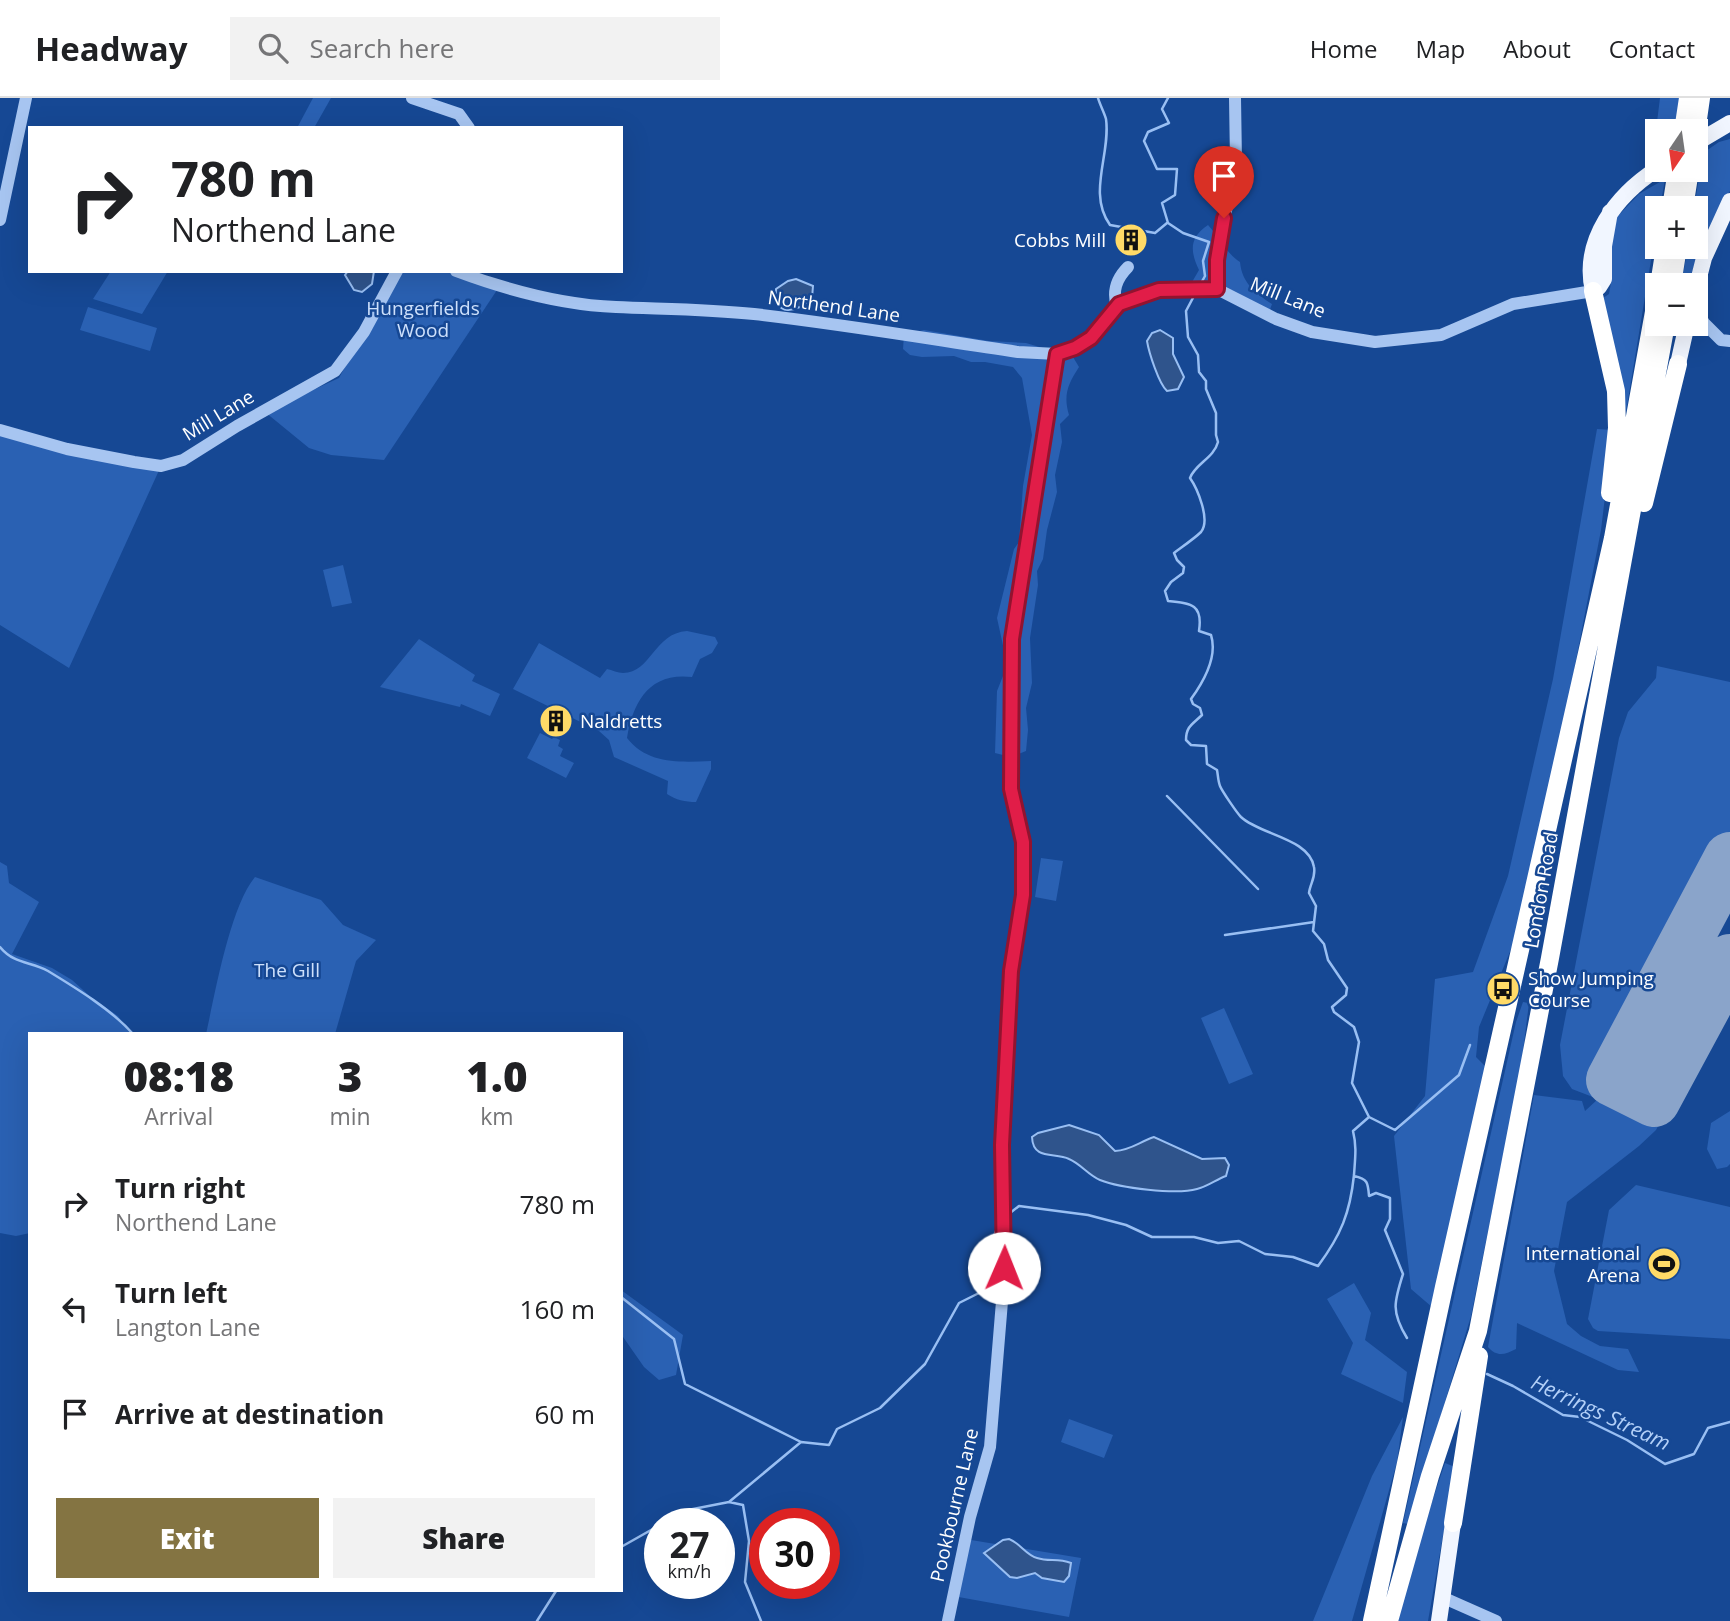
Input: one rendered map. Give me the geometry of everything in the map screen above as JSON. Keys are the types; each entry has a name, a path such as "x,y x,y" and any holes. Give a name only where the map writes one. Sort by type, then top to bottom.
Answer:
{"highway":[{"path":"1685,119 1688,98"},
{"path":"1698,119 1701,98"},
{"path":"1587,288 1616,391 1617,428 1607,519 1612,538"},
{"path":"1373,1621 1612,538 1649,336"},
{"path":"1619,579 1664,336"},
{"path":"1619,579 1629,566 1678,364"},
{"name":"London Road","path":"1478,1331 1619,579"},
{"path":"1453,1523 1479,1351 1478,1331"},
{"path":"1389,1621 1430,1476 1478,1331"},
{"path":"1360,1621 1390,1510 1400,1494"}],"main road":[{"path":"1708,135 1730,123"},
{"path":"1587,288 1599,287 1604,279 1604,246 1610,212 1628,191 1645,178"},
{"path":"1700,273 1704,258 1730,201"},
{"path":"1678,364 1684,336"},
{"path":"1439,1621 1453,1523"}],"street":[{"path":"0,220 26,98"},
{"path":"412,98 459,114 468,126"},
{"path":"1217,289 1221,230 1236,161 1236,98"},
{"path":"1117,307 1114,293 1117,282 1128,267"},
{"name":"Mill Lane","path":"0,430 67,449 134,462 161,466 183,460 334,371 364,332 396,273"},
{"name":"Northend Lane","path":"461,273 499,287 565,302 755,314 1018,352 1057,354 1075,348 1091,338 1117,307 1159,290 1188,289"},
{"name":"Mill Lane","path":"1188,289 1217,289 1276,319 1312,332 1375,342 1441,335 1513,304 1587,288"},
{"path":"1708,327 1721,340 1730,341"},
{"name":"Pookbourne Lane","path":"948,1621 970,1517 990,1447 1006,1253 1002,1145 1011,971 1023,895 1023,842 1011,789 1012,639 1057,354"},
{"path":"1444,1598 1496,1621"}],"green space":[{"path":"313,98 331,98 315,126 298,126"},
{"path":"1660,98 1680,98 1677,119 1657,119"},
{"path":"1730,139 1730,191 1708,233 1708,196 1696,196 1698,182 1708,182 1708,150"},
{"path":"1664,182 1662,196 1645,196 1645,259 1651,259 1649,273 1645,273 1645,297 1626,412 1600,300 1609,294 1612,277 1608,255 1617,217 1639,194"},
{"path":"1208,225 1240,262 1243,276 1250,287 1272,304 1268,315 1220,290 1188,289 1199,270 1193,251 1194,240"},
{"path":"1686,259 1697,259 1692,273 1683,273"},
{"path":"110,273 167,273 142,314 93,299"},
{"name":"Hungerfields Wood","path":"396,273 461,273 499,287 384,460 331,455 309,448 265,412 339,378"},
{"path":"88,307 157,328 150,351 80,330"},
{"path":"924,330 989,341 1026,343 1073,357 1079,367 1068,390 1066,401 1069,415 1060,424 1062,442 1055,475 1057,492 1043,559 1037,571 1038,585 1030,638 1032,683 1026,708 1026,751 1011,757 995,753 997,691 1003,676 1004,650 997,618 1014,549 1019,542 1023,486 1032,435 1022,378 1013,367 971,362 954,356 910,355 903,349 904,335"},
{"path":"1597,429 1613,430 1601,530 1568,702 1516,937 1479,1027 1476,1057 1486,1067 1432,1307 1411,1289 1394,1136 1425,1096 1435,979 1473,972 1508,876 1553,679"},
{"path":"0,430 161,466 69,668 0,625"},
{"path":"343,565 352,603 332,607 323,570"},
{"path":"687,631 715,637 718,643 712,653 700,659 692,677 665,679 646,692 634,713 627,738 635,747 655,757 677,761 711,761 711,769 696,802 670,796 667,794 668,781 614,757 609,740 599,731 513,689 539,643 600,678 607,669 621,673 640,667 667,638"},
{"path":"419,639 475,675 472,681 500,694 490,716 461,704 460,707 380,687"},
{"path":"1657,666 1730,682 1730,858 1612,1080 1598,1098 1666,1111 1656,1130 1639,1146 1567,1202 1554,1271 1567,1324 1581,1336 1600,1346 1628,1349 1639,1372 1618,1370 1517,1323 1516,1349 1501,1354 1488,1347 1534,1095 1582,1101 1585,1111 1598,1099 1572,1089 1563,1076 1560,1045 1619,738 1628,712 1656,678"},
{"path":"540,733 560,740 558,746 563,749 560,756 574,763 566,778 527,758"},
{"path":"1041,858 1063,861 1056,901 1035,897"},
{"path":"0,862 7,866 9,883 39,902 12,954 52,968 72,980 118,1016 130,1032 28,1032 28,1233 16,1236 0,1233"},
{"name":"The Gill","path":"255,877 321,900 343,925 376,940 356,961 336,1032 206,1032 231,929 246,891"},
{"path":"1523,1002 1529,1003 1521,1067 1471,1316 1408,1524 1403,1523 1516,1022"},
{"path":"1224,1008 1253,1074 1229,1084 1201,1018"},
{"path":"1730,1111 1730,1164 1717,1169 1707,1149 1711,1123"},
{"name":"International Arena","path":"1636,1185 1730,1207 1730,1339 1598,1331 1593,1328 1588,1319 1609,1210"},
{"path":"1354,1283 1371,1313 1365,1340 1407,1372 1403,1403 1341,1374 1353,1343 1327,1299"},
{"path":"623,1291 683,1335 676,1375 659,1380 644,1367 623,1337"},
{"path":"1403,1417 1397,1462 1352,1621 1313,1621 1372,1476"},
{"path":"1069,1419 1113,1435 1104,1458 1061,1442"},
{"path":"1445,1463 1455,1467 1428,1621 1398,1621 1407,1576"},
{"path":"965,1539 1081,1558 1069,1617 953,1596"}],"shaded area":[{"path":"374,273 372,284 362,292 354,290 345,275"},
{"path":"796,279 813,286 812,298 799,307 782,309 776,298 776,289"},
{"path":"1160,330 1173,338 1173,354 1184,377 1178,389 1167,391 1150,353 1147,341 1152,333"},
{"path":"1069,1125 1099,1135 1115,1151 1154,1137 1202,1159 1225,1158 1229,1165 1226,1176 1188,1191 1162,1191 1109,1183 1100,1180 1073,1161 1036,1150 1032,1137"},
{"path":"1009,1539 1037,1558 1071,1563 1069,1576 1064,1582 1042,1578 1035,1573 1010,1577 984,1553"}],"waterway":[{"name":"Herrings Stream","path":"1098,98 1106,119 1107,132 1100,187 1103,213 1110,225 1155,233 1167,223"},
{"path":"1168,98 1162,109 1169,123 1148,132 1144,141 1157,169 1177,169 1175,195 1162,203 1168,223"},
{"name":"Herrings Stream","path":"1168,223 1183,233 1209,242 1203,261 1205,276 1200,285"},
{"name":"Herrings Stream","path":"1195,294 1186,311 1188,337 1198,355 1199,372 1206,381 1206,389 1216,413 1218,442 1213,452 1190,478 1202,504 1204,527 1174,553 1184,567 1183,573 1171,582 1165,591 1168,601 1194,607 1199,616 1199,631 1211,635 1213,643 1208,668 1191,699 1193,704 1200,708 1202,715 1189,728 1186,740 1191,745 1206,746 1207,764 1217,770 1221,789 1241,817 1294,843 1310,857 1314,877 1309,893 1316,906 1313,931 1324,944 1328,960 1347,988 1346,995 1332,1007 1334,1012 1354,1027 1359,1042 1352,1083 1369,1117"},
{"path":"1167,796 1258,889"},
{"path":"1225,935 1314,922"},
{"path":"0,947 11,957 42,968 82,992 115,1016 131,1032"},
{"path":"1369,1117 1395,1130 1459,1075 1470,1045"},
{"path":"1010,1213 1019,1206 1088,1215 1126,1225 1152,1237 1194,1237 1218,1243 1239,1241 1265,1254 1293,1257 1318,1266 1338,1234 1350,1201 1355,1158 1353,1131 1369,1117"},
{"name":"Herrings Stream","path":"1354,1176 1366,1182 1369,1196 1376,1193 1390,1198 1390,1219 1385,1230 1403,1274 1396,1314 1407,1338"},
{"path":"623,1299 674,1339 685,1384 801,1442 829,1445 837,1429 880,1408 925,1364 959,1303 979,1293 978,1276 1000,1221"},
{"name":"Herrings Stream","path":"1487,1374 1563,1415 1580,1417 1627,1440 1665,1464 1694,1454 1708,1428 1730,1422"},
{"path":"761,1621 745,1582 749,1541 743,1505 729,1502 801,1442"},
{"path":"698,1508 729,1502"},
{"path":"623,1546 644,1534"},
{"path":"537,1621 555,1592"}],"runway":[{"path":"1730,858 1612,1080 1654,1101 1730,960"}],"place":[{"name":"Cobbs Mill","path":"1131,240"},
{"name":"Naldretts","path":"556,721"},
{"name":"Show Jumping Course","path":"1503,989"},
{"name":"International Arena","path":"1664,1264"}],"route":[{"path":"1004,1268 1006,1253 1002,1145 1011,971 1023,895 1023,842 1011,789 1012,639 1057,354 1075,348 1091,338 1119,304 1159,290 1217,289 1217,260 1224,218"}]}
